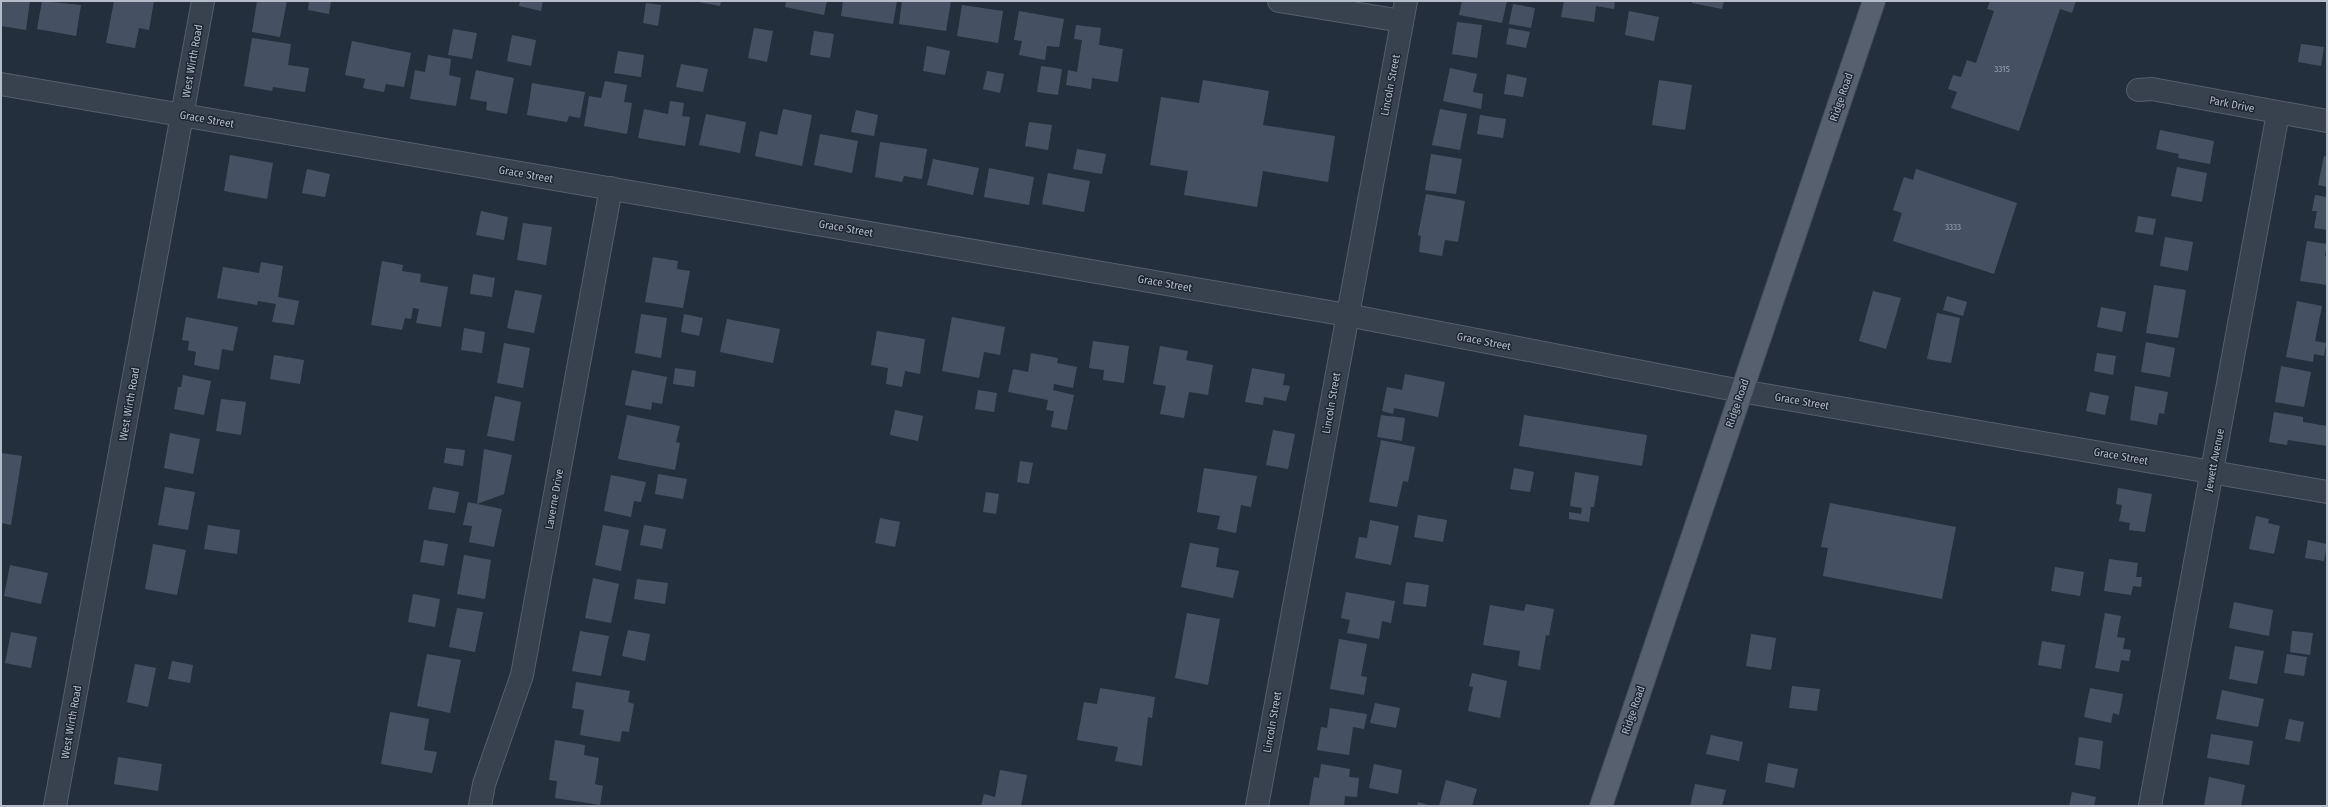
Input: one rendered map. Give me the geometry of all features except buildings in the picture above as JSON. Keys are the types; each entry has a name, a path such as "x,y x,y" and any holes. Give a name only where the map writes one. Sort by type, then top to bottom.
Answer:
{"main road":[{"name":"Ridge Road","path":"1601,806 1874,1"}],"street":[{"name":"West Wirth Road","path":"55,806 203,1"},
{"path":"1279,1 1404,11"},
{"name":"Lincoln Street","path":"1257,806 1404,11"},
{"name":"Grace Street","path":"1,84 1347,315 1741,391 2327,492"},
{"name":"Park Drive","path":"2138,90 2152,89 2327,121"},
{"name":"Jewett Avenue","path":"2150,806 2278,113"},
{"name":"Laverne Drive","path":"480,806 484,784 522,675 611,188"}]}
